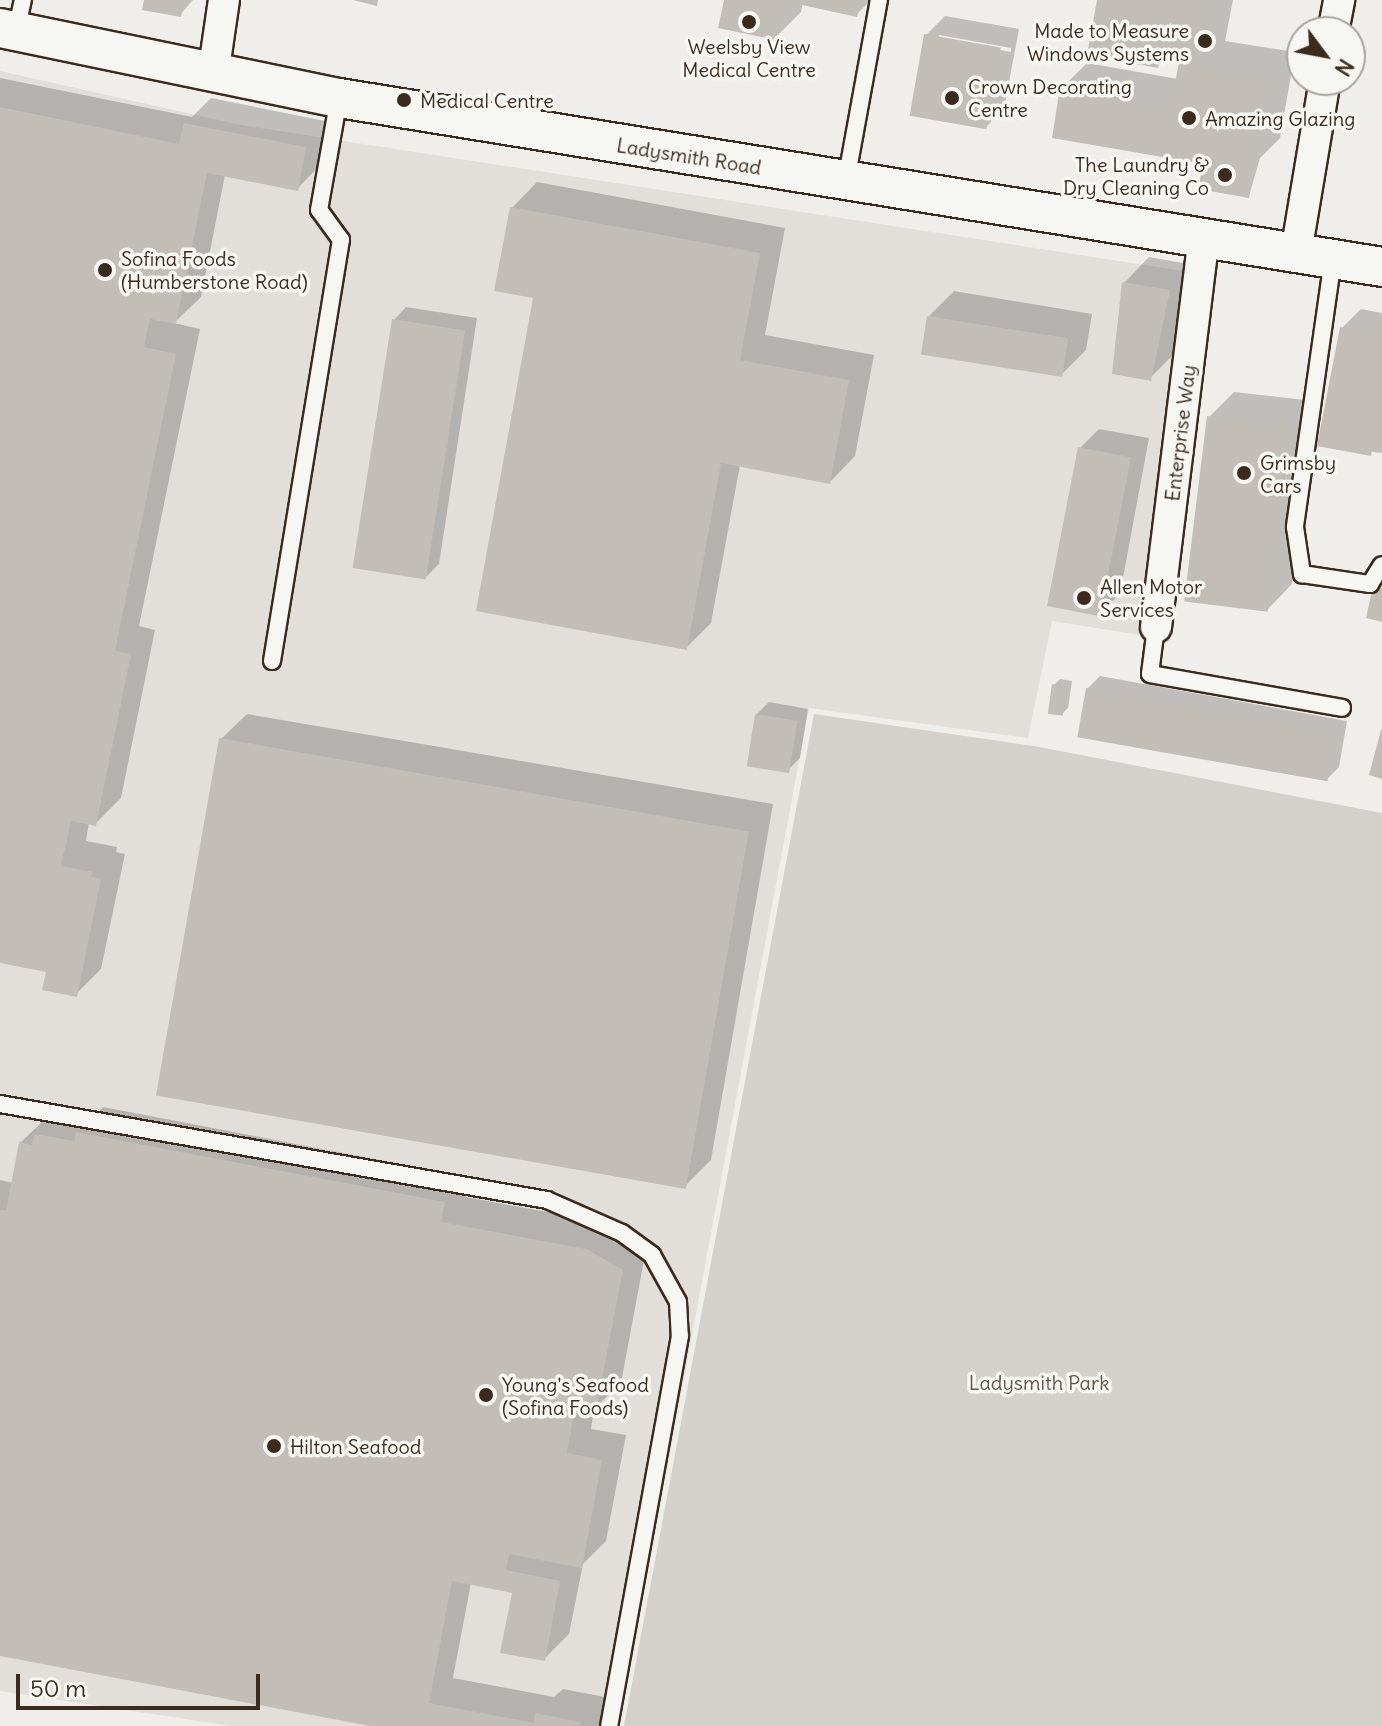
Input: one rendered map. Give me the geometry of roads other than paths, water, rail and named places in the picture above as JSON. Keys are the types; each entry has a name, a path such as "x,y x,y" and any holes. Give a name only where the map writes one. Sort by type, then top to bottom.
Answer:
{"street":[{"path":"213,75 224,0"},
{"name":"Ladysmith Road","path":"13,20 213,75 339,98 1382,267"},
{"path":"1315,256 1324,96"},
{"name":"Enterprise Way","path":"1156,627 1204,238"}],"lane":[{"path":"846,182 879,0"},
{"path":"272,661 341,240 319,210 339,98"},
{"path":"1315,256 1295,527 1302,574 1370,584 1382,565"},
{"path":"1156,627 1150,674 1342,708"},
{"path":"0,1104 547,1200 622,1233 652,1255 678,1302 680,1336 609,1726"}],"place":[{"name":"Weelsby View Medical Centre","path":"749,22"},
{"name":"Made to Measure Windows Systems","path":"1205,41"},
{"name":"Crown Decorating Centre","path":"952,98"},
{"name":"Medical Centre","path":"404,100"},
{"name":"Amazing Glazing","path":"1189,118"},
{"name":"The Laundry & Dry Cleaning Co","path":"1225,175"},
{"name":"Sofina Foods (Humberstone Road)","path":"105,270"},
{"name":"Grimsby Cars","path":"1244,473"},
{"name":"Allen Motor Services","path":"1084,598"},
{"name":"Young's Seafood (Sofina Foods)","path":"486,1395"},
{"name":"Hilton Seafood","path":"274,1446"}],"park label":[{"name":"Ladysmith Park","path":"1039,1382"}]}
